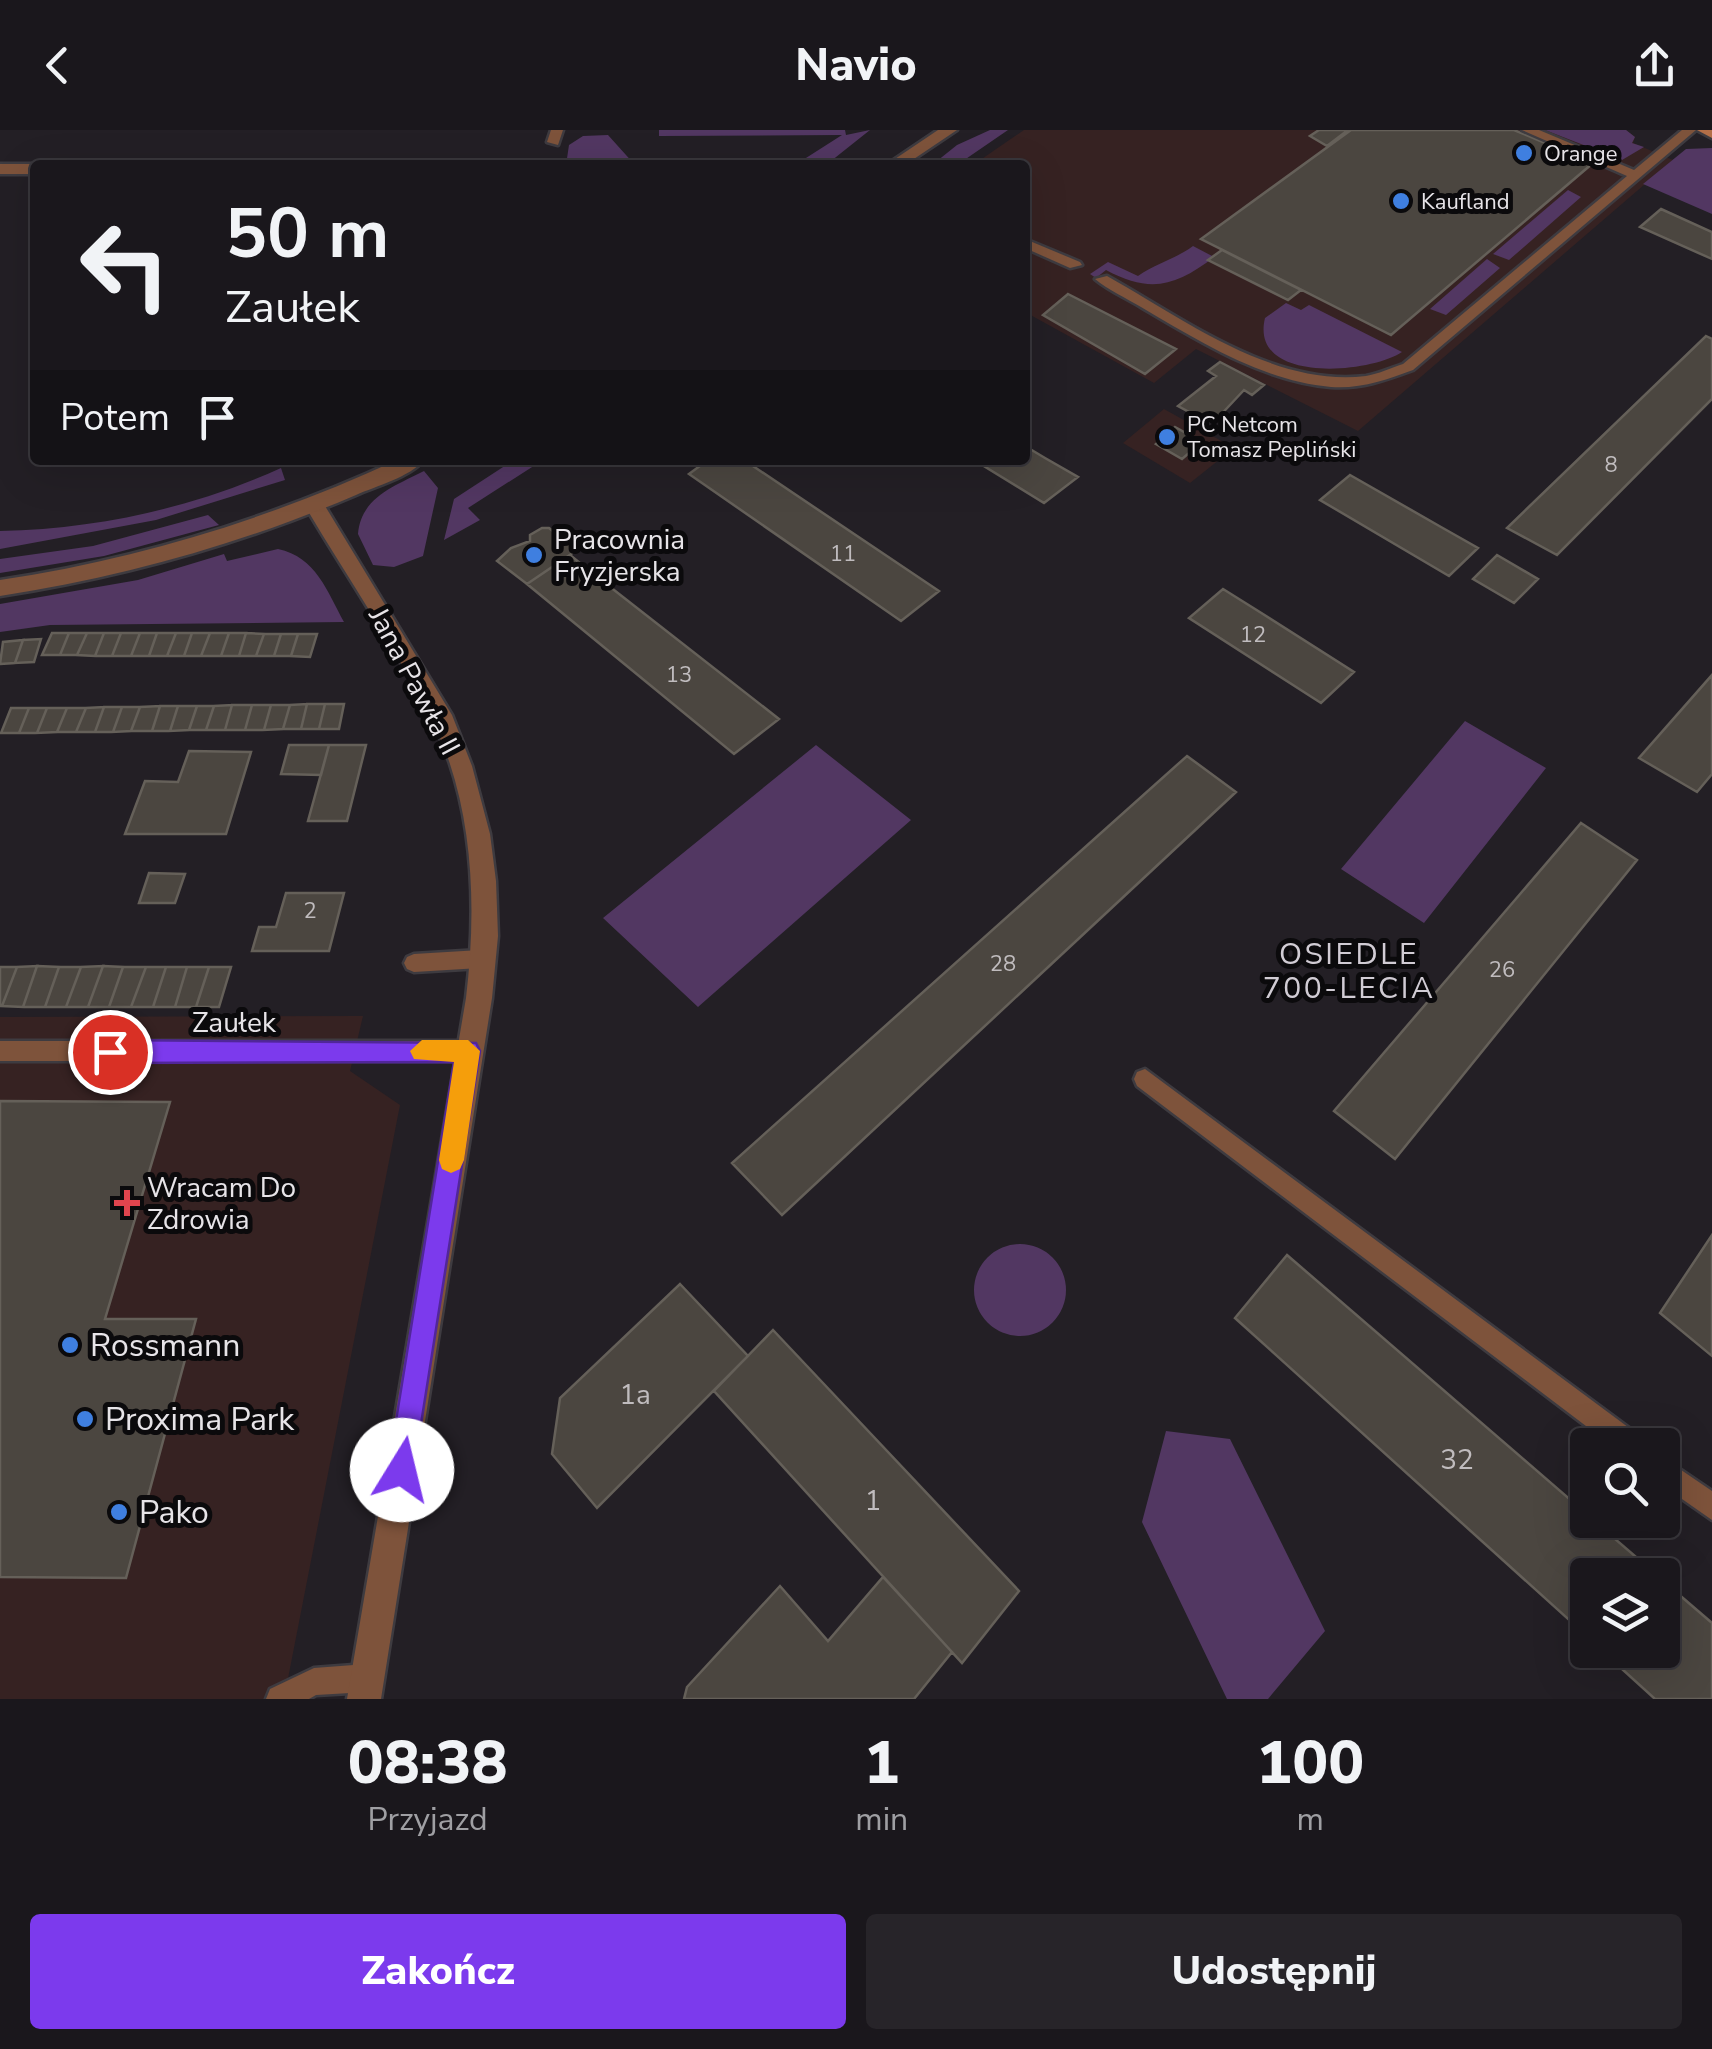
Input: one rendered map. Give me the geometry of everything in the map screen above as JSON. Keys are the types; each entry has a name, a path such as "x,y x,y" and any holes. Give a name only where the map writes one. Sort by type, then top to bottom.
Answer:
{"street":[{"path":"902,160 949,130"},
{"path":"0,169 30,169"},
{"path":"0,588 168,555 315,506 403,465"},
{"name":"Jana Pawła II","path":"315,506 444,721 459,760 481,848 485,910 468,1051 366,1689"}],"lane":[{"path":"1528,130 1632,174"},
{"path":"1102,278 1292,377 1312,382 1368,382 1408,366 1632,174 1690,130"},
{"path":"1030,245 1075,264"},
{"path":"414,963 480,960"},
{"name":"Zaułek","path":"0,1051 468,1051"},
{"path":"1145,1080 1608,1428"},
{"path":"1680,1483 1712,1507"},
{"path":"280,1699 314,1682 366,1689"}],"shaded area":[{"path":"659,130 845,130 846,135 870,130 832,160 803,160 842,135 659,136"},
{"path":"990,130 1008,130 964,160 938,160 957,145"},
{"path":"1024,130 1626,130 1635,137 1633,143 1673,160 1358,431 1196,349 1154,383 1030,315 1030,160 980,160"},
{"path":"1545,130 1626,130 1635,137 1632,143 1644,147 1622,160"},
{"path":"608,135 630,160 567,160 569,145 583,136"},
{"path":"1712,148 1712,214 1643,184 1686,149"},
{"path":"1568,190 1581,197 1509,260 1493,254"},
{"path":"1193,246 1214,257 1175,280 1150,284 1106,270 1096,278 1090,274 1108,262 1138,276"},
{"path":"1487,259 1500,268 1446,315 1430,309"},
{"path":"1286,303 1301,310 1309,305 1402,352 1386,360 1340,368 1293,364 1275,354 1265,339 1265,318"},
{"path":"1164,409 1234,448 1190,483 1123,443"},
{"path":"506,465 535,465 468,508 480,520 444,540 454,499"},
{"path":"281,468 285,480 156,520 0,549 0,531 73,526 144,514 213,494"},
{"path":"424,471 438,488 423,556 394,567 373,565 358,534 366,511 381,494"},
{"path":"208,515 219,525 104,556 0,573 0,559 93,546"},
{"path":"278,549 311,567 344,622 50,625 0,632 0,604 138,580 224,554 227,561"},
{"path":"1465,721 1546,768 1424,923 1341,869"},
{"path":"816,745 911,820 698,1007 603,918"},
{"path":"363,1016 350,1071 400,1105 284,1699 0,1699 0,1017"},
{"path":"1020,1244 1037,1248 1052,1258 1062,1273 1066,1290 1062,1307 1052,1322 1037,1332 1020,1336 1003,1332 988,1322 978,1307 974,1290 978,1273 988,1258 1003,1248"},
{"path":"1166,1431 1230,1439 1325,1631 1268,1699 1227,1699 1142,1522"}],"building":[{"path":"1319,130 1348,130 1327,146 1310,136"},
{"name":"Kaufland","path":"1351,130 1514,130 1593,163 1391,335 1201,239"},
{"path":"1661,209 1712,232 1712,259 1640,227"},
{"path":"1222,250 1301,290 1288,300 1208,260"},
{"path":"1068,294 1176,349 1145,374 1043,315"},
{"path":"1706,336 1712,339 1712,399 1557,555 1507,528"},
{"path":"1220,362 1264,385 1252,395 1244,390 1214,422 1178,406 1216,376 1208,371"},
{"path":"1175,427 1202,442 1182,459 1156,444"},
{"path":"1030,449 1078,477 1044,503 982,465 1030,465"},
{"path":"701,465 751,465 939,591 901,621 689,474"},
{"path":"1350,475 1478,548 1449,576 1320,500"},
{"path":"549,528 577,550 527,584 497,561 511,548 530,541 530,535"},
{"path":"570,555 779,719 734,754 527,584"},
{"path":"1497,555 1538,579 1514,603 1473,579"},
{"path":"1223,589 1354,672 1321,703 1189,618"},
{"path":"52,633 69,633 60,655 42,655"},
{"path":"69,633 87,633 77,655 60,655"},
{"path":"87,633 104,633 95,656 77,655"},
{"path":"104,633 121,633 112,656 95,656"},
{"path":"121,633 140,633 131,656 112,656"},
{"path":"140,633 157,633 149,656 131,656"},
{"path":"157,633 176,633 167,656 149,656"},
{"path":"176,633 192,633 184,656 167,656"},
{"path":"192,633 210,633 201,656 184,656"},
{"path":"210,633 229,633 221,656 201,656"},
{"path":"229,633 246,633 239,656 221,656"},
{"path":"246,633 264,634 256,656 239,656"},
{"path":"264,634 281,634 274,656 256,656"},
{"path":"281,634 298,634 291,656 274,656"},
{"path":"298,634 317,634 310,657 291,656"},
{"path":"41,639 34,662 15,663 23,640"},
{"path":"23,640 15,663 0,664 3,642"},
{"path":"1712,675 1712,774 1697,792 1639,758"},
{"path":"307,704 325,704 319,729 301,729"},
{"path":"307,704 301,729 283,729 290,705"},
{"path":"325,704 344,704 339,729 319,729"},
{"path":"232,705 225,730 206,730 214,706"},
{"path":"232,705 252,705 245,730 225,730"},
{"path":"252,705 271,705 264,730 245,730"},
{"path":"271,705 290,705 283,729 264,730"},
{"path":"160,706 152,731 131,731 140,707"},
{"path":"160,706 178,706 170,731 152,731"},
{"path":"178,706 197,706 189,730 170,731"},
{"path":"197,706 214,706 206,730 189,730"},
{"path":"104,707 95,732 76,732 86,708"},
{"path":"104,707 122,707 113,732 95,732"},
{"path":"122,707 140,707 131,731 113,732"},
{"path":"11,708 29,708 19,733 1,733"},
{"path":"29,708 47,708 37,733 19,733"},
{"path":"47,708 67,708 57,732 37,733"},
{"path":"67,708 86,708 76,732 57,732"},
{"path":"289,745 329,745 321,775 281,774"},
{"path":"329,745 366,745 347,821 308,821"},
{"path":"189,751 251,752 226,834 125,834 145,781 178,782"},
{"path":"1187,756 1236,792 782,1215 732,1163"},
{"path":"1581,823 1637,860 1395,1159 1334,1111"},
{"path":"149,873 185,874 175,903 139,903"},
{"path":"286,893 344,893 329,951 252,951 259,927 276,927"},
{"path":"37,966 59,967 45,1007 23,1007"},
{"path":"37,966 23,1007 2,1006 17,967"},
{"path":"103,966 88,1007 66,1007 81,967"},
{"path":"103,966 123,967 109,1007 88,1007"},
{"path":"0,967 17,967 2,1006 0,1006"},
{"path":"59,967 81,967 66,1007 45,1007"},
{"path":"123,967 146,967 131,1007 109,1007"},
{"path":"146,967 166,967 153,1007 131,1007"},
{"path":"166,967 187,967 175,1007 153,1007"},
{"path":"187,967 209,967 196,1007 175,1007"},
{"path":"209,967 231,967 219,1007 196,1007"},
{"name":"Proxima Park","path":"0,1101 170,1102 105,1319 196,1319 126,1578 0,1577"},
{"path":"1712,1235 1712,1356 1660,1313"},
{"path":"1287,1255 1570,1499 1570,1538 1614,1538 1637,1558 1570,1558 1570,1621 1235,1318"},
{"path":"680,1284 748,1356 597,1508 552,1454 560,1398"},
{"path":"773,1330 1019,1591 962,1663 714,1391"},
{"path":"883,1577 952,1652 914,1699 684,1699 687,1687 780,1586 828,1641"},
{"path":"1680,1595 1712,1623 1712,1699 1655,1699 1621,1668 1680,1668"}],"slow traffic":[{"path":"422,1051 468,1051 451,1160"}],"place":[{"name":"Orange","path":"1524,153"},
{"name":"Kaufland","path":"1401,201"},
{"name":"PC Netcom Tomasz Pepliński","path":"1167,437"},
{"name":"Pracownia Fryzjerska","path":"534,555"},
{"name":"Wracam Do Zdrowia","path":"127,1203"},
{"name":"Rossmann","path":"70,1345"},
{"name":"Proxima Park","path":"85,1419"},
{"name":"Pako","path":"119,1512"}],"district":[{"name":"OSIEDLE 700-LECIA","path":"1349,971"}],"route":[{"path":"110,1052 468,1051 402,1470"}]}
